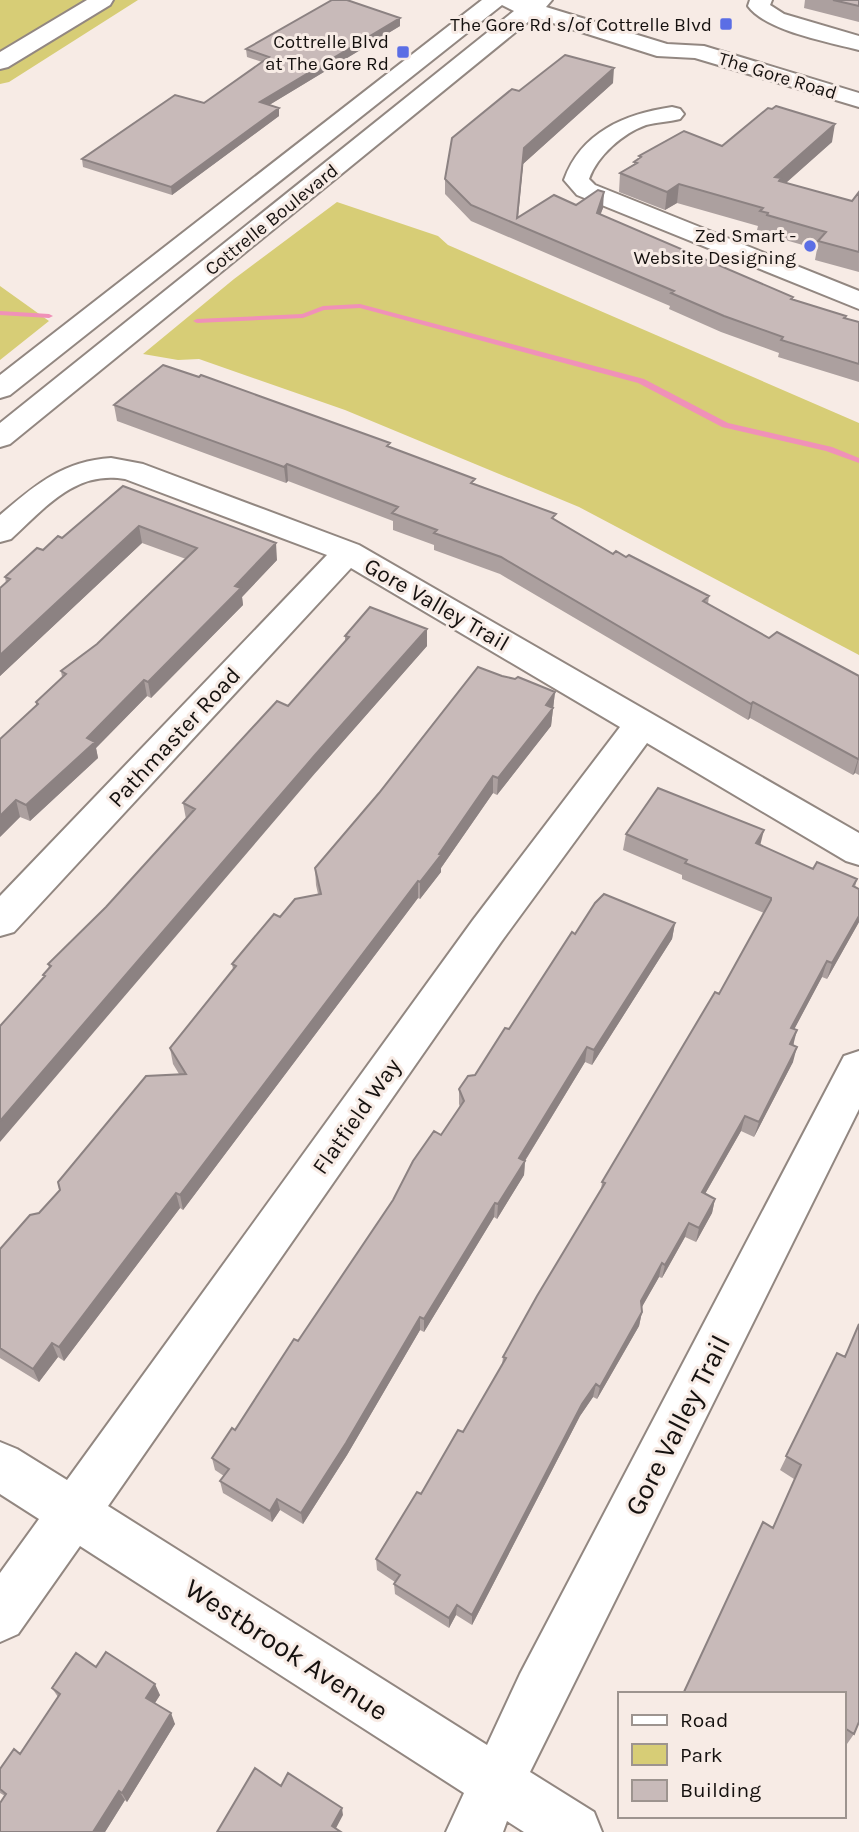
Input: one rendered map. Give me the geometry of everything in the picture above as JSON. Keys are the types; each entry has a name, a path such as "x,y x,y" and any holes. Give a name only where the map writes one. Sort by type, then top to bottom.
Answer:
{"street":[{"path":"0,62 102,0"},
{"name":"Cottrelle Boulevard","path":"0,389 495,0"},
{"name":"The Gore Road","path":"503,0 536,4 665,51 696,51 859,100"},
{"path":"571,0 647,23"},
{"path":"761,0 759,6 776,19 859,43"},
{"name":"Cottrelle Boulevard","path":"0,438 536,4"},
{"name":"The Gore Road","path":"671,30 683,34 696,51"},
{"path":"672,114 636,121 592,153 579,168 576,180 586,190 859,301"},
{"name":"Gore Valley Trail","path":"0,532 62,479 97,466 115,466 348,552 859,851"},
{"name":"Pathmaster Road","path":"1,919 348,552"},
{"name":"Flatfield Way","path":"0,1616 487,931 642,724"},
{"name":"Gore Valley Trail","path":"474,1832 539,1693 859,1068"},
{"name":"Westbrook Avenue","path":"0,1466 574,1832"}],"green space":[{"path":"0,0 138,0 9,82 0,84"},
{"path":"337,202 438,236 448,245 859,423 859,655 579,507 345,410 199,359 178,360 143,354 234,279"},
{"path":"0,286 49,321 0,360"}],"building":[{"path":"332,0 347,0 400,18 260,102 279,108 171,187 82,159 175,95 204,103 269,57 246,49"},
{"path":"833,0 859,0 859,6"},
{"path":"565,55 614,68 524,148 517,218 554,195 576,205 598,190 604,192 597,213 793,297 791,299 859,322 859,364 781,340 783,337 724,316 671,293 674,291 471,205 445,179 452,138 512,89 519,91"},
{"path":"776,106 835,124 775,177 781,178 779,181 852,201 859,192 859,252 818,241 826,232 767,215 768,213 760,211 763,208 679,184 667,192 620,173 637,163 634,162 641,157 639,156 684,131 722,146 768,108"},
{"path":"163,365 199,377 201,375 390,443 387,446 475,479 471,483 556,514 552,518 613,554 616,551 626,557 629,555 709,596 703,601 769,638 777,632 859,676 859,758 753,702 751,704 501,557 434,533 437,530 392,513 398,507 287,464 284,467 114,405"},
{"path":"123,486 276,543 235,586 241,588 148,682 144,680 87,738 95,742 26,805 16,800 0,816 0,739 66,674 61,671 97,644 197,548 139,526 0,655 0,588 10,579 5,577 37,548 43,550 58,536 62,538"},
{"path":"370,607 427,629 0,1121 0,1026 45,976 43,975 51,966 48,964 106,907 195,809 183,803 277,701 288,706 349,637 345,636"},
{"path":"478,667 502,676 515,679 518,677 555,692 546,705 553,708 498,778 493,776 439,854 441,855 420,882 418,881 180,1195 176,1193 59,1347 52,1343 33,1369 0,1348 0,1249 30,1215 39,1213 60,1190 58,1182 146,1076 186,1074 170,1048 236,966 232,964 274,914 280,917 295,899 321,894 315,868 379,793"},
{"path":"658,788 764,830 756,843 813,869 817,862 857,879 853,886 859,889 859,916 832,963 827,961 791,1028 797,1030 790,1044 797,1047 759,1122 745,1116 702,1192 715,1199 699,1228 689,1223 665,1265 662,1263 641,1301 642,1312 600,1387 596,1384 582,1404 472,1615 457,1605 449,1618 394,1584 400,1575 376,1559 417,1492 421,1494 458,1430 463,1432 506,1358 503,1357 537,1296 605,1183 602,1182 715,992 719,994 771,900 626,834"},
{"path":"604,894 675,923 594,1050 587,1047 519,1158 525,1161 498,1204 495,1203 424,1319 420,1317 346,1443 301,1513 277,1499 270,1511 220,1481 229,1469 212,1458 232,1428 235,1430 294,1339 298,1341 393,1200 413,1161 434,1131 441,1135 464,1101 459,1089 468,1076 475,1075 505,1028 509,1029 572,932 575,934"},
{"path":"859,1324 859,1722 854,1734 845,1728 845,1692 684,1692 763,1522 773,1528 801,1465 786,1456 837,1353 845,1357"},
{"path":"106,1652 155,1684 146,1698 171,1713 122,1793 119,1791 93,1832 0,1832 0,1803 6,1794 0,1789 0,1769 14,1749 20,1754 60,1694 52,1688 76,1653 96,1667"},
{"path":"255,1768 281,1786 288,1773 342,1808 332,1826 341,1832 217,1832"}],"waterway":[{"path":"197,321 303,316 323,308 360,306 641,381 725,425 829,449 859,461"},
{"path":"0,313 49,316"}],"place":[{"name":"The Gore Rd s/of Cottrelle Blvd","path":"726,24"},
{"name":"Cottrelle Blvd at The Gore Rd","path":"403,52"},
{"name":"Zed Smart - Website Designing","path":"810,246"}]}
